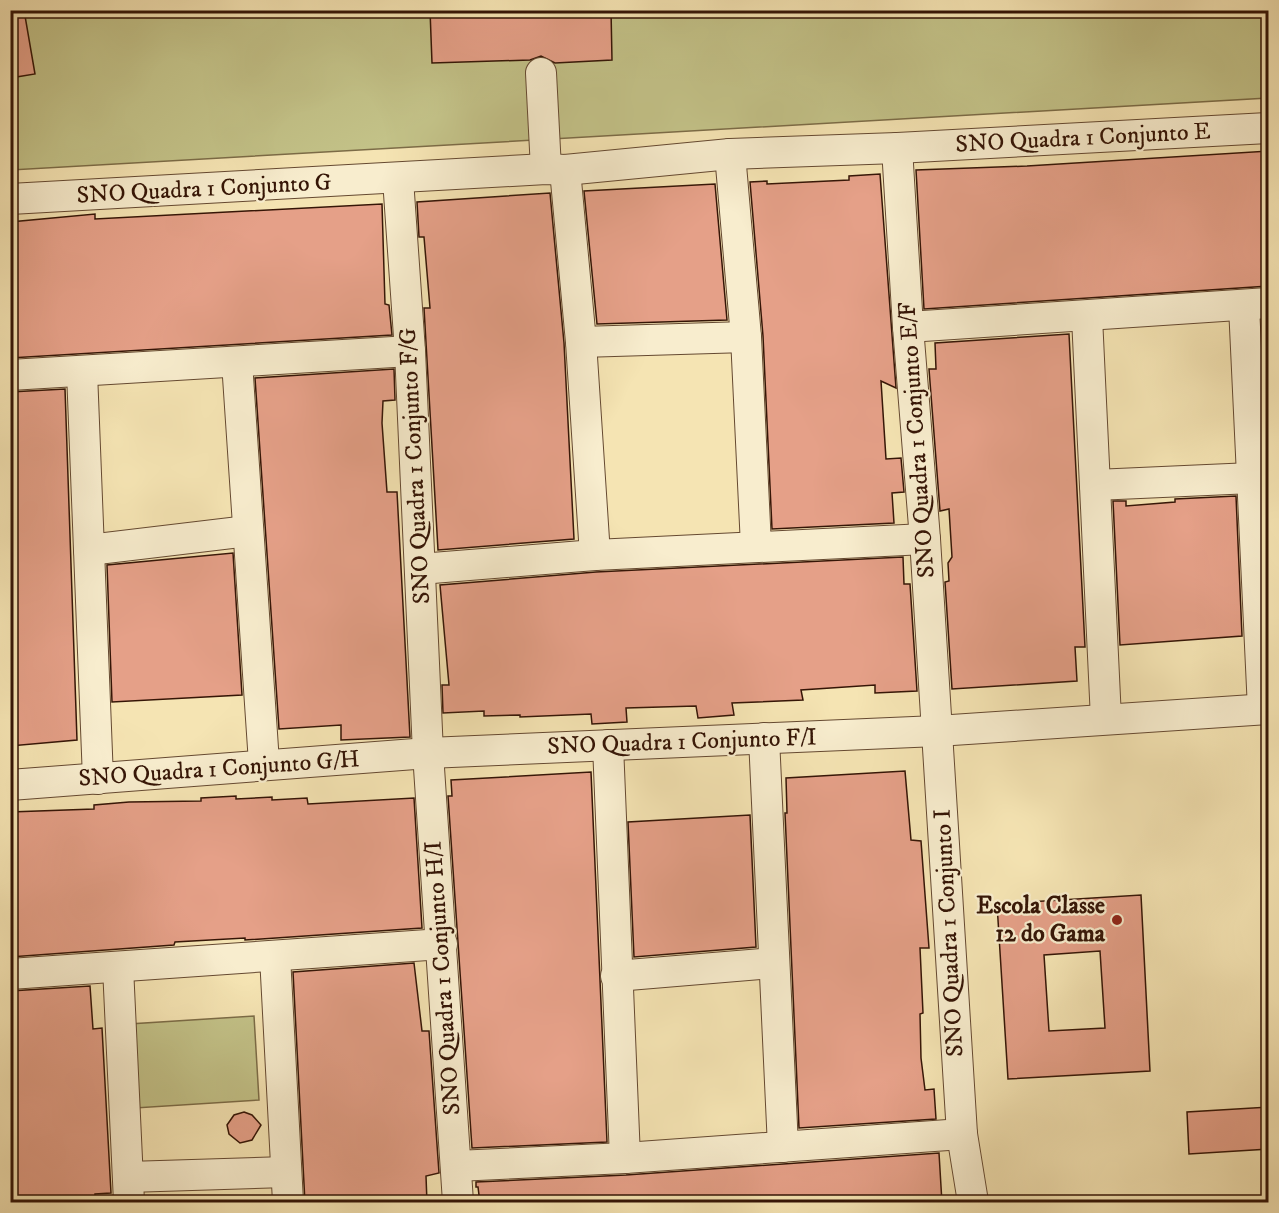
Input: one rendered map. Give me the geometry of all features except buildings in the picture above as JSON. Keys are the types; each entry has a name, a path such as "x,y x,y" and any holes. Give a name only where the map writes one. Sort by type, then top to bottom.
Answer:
{"street":[{"path":"541,73 581,342 595,555"},
{"name":"SNO Quadra 1 Conjunto E","path":"729,154 897,148 1269,128"},
{"name":"SNO Quadra 1 Conjunto E/F","path":"897,148 937,731"},
{"path":"729,154 746,337 756,546"},
{"name":"SNO Quadra 1 Conjunto G","path":"10,199 398,179 555,169 729,154"},
{"name":"SNO Quadra 1 Conjunto F/G","path":"398,179 410,351 428,753"},
{"path":"908,327 1256,305 1252,478 1266,709 937,731"},
{"path":"1087,317 1106,719"},
{"path":"581,342 746,337"},
{"path":"10,375 410,351"},
{"path":"237,362 264,763"},
{"path":"82,372 98,779"},
{"path":"1095,485 1252,478"},
{"path":"90,550 248,531"},
{"path":"420,569 595,555 925,539"},
{"name":"SNO Quadra 1 Conjunto F/I","path":"428,753 937,731"},
{"name":"SNO Quadra 1 Conjunto I","path":"937,731 962,1134 973,1203"},
{"path":"764,738 783,1147"},
{"path":"608,745 625,1158"},
{"name":"SNO Quadra 1 Conjunto G/H","path":"10,785 264,763 428,753"},
{"name":"SNO Quadra 1 Conjunto H/I","path":"428,753 458,1203"},
{"path":"10,974 442,944"},
{"path":"275,956 288,1203"},
{"path":"616,976 773,963"},
{"path":"118,967 129,1190 286,1172"},
{"path":"456,1166 625,1158 962,1134"}],"shaded area":[{"path":"11,11 1268,11 1268,98 11,170"},
{"path":"254,1016 259,1100 135,1108 129,1024"}],"place":[{"name":"Escola Classe 12 do Gama","path":"1117,920"}]}
